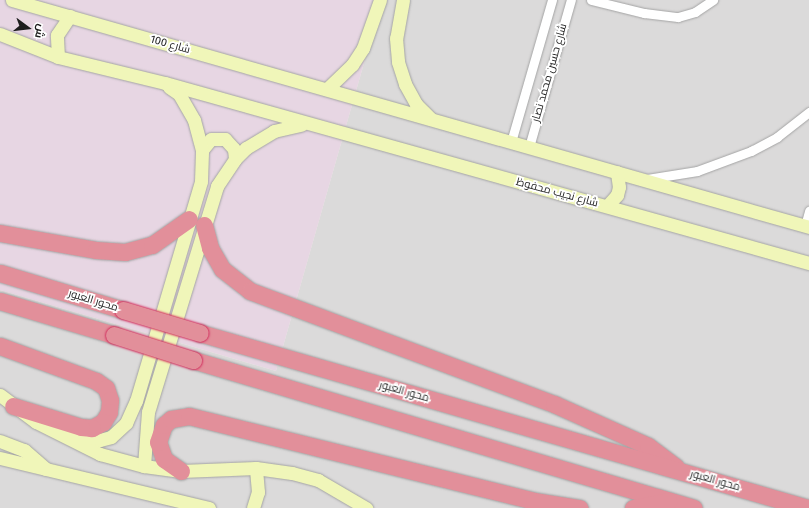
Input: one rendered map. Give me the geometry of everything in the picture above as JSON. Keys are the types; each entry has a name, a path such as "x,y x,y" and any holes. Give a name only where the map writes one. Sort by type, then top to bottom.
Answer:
{"highway":[{"path":"0,233 96,250 125,252 152,245 196,222 222,269 250,291 605,425 648,446 680,471"},
{"name":"محور العبور","path":"0,273 200,334 808,508"},
{"path":"0,301 193,360 694,508"},
{"path":"0,346 96,381 106,388 110,400 109,412 103,422 92,428 81,427 6,400"},
{"path":"181,471 164,459 158,442 164,425 171,419 189,416 534,501 579,508"},
{"path":"633,508 669,501"}],"street":[{"name":"شارع 100","path":"12,0 327,89"},
{"path":"380,0 363,48 352,65 327,89 431,120 807,226 809,211"},
{"path":"403,0 396,38 398,62 405,84 416,104 431,120"},
{"name":"شارع حسين محمد نصار","path":"511,142 552,0"},
{"name":"شارع حسين محمد نصار","path":"529,147 571,0"},
{"path":"591,0 644,13 678,17 694,12 713,0"},
{"path":"58,57 58,35 70,16"},
{"path":"0,34 58,57 164,83 305,124"},
{"path":"144,466 148,412 196,222 201,181 202,150 199,135 187,106 179,94 164,83"},
{"path":"644,180 697,170 751,151 777,137 809,112"},
{"path":"6,400 86,437 100,440 120,431 136,401 196,222 217,186 234,159 259,138 279,130 305,124"},
{"name":"شارع نجيب محفوظ","path":"305,124 607,206 809,263"},
{"path":"202,150 207,142 220,138 232,145 234,159"},
{"path":"607,206 617,195 619,188 617,172"},
{"path":"6,400 36,422 79,445 100,454 144,466 181,471 256,468 318,480 366,508"},
{"path":"0,440 24,450 46,469"},
{"path":"0,458 209,508"},
{"path":"253,508 258,492 256,468"}],"shaded area":[{"path":"0,0 382,0 276,371 0,290"},
{"path":"382,0 809,0 809,508 0,508 0,290 276,371"}]}
